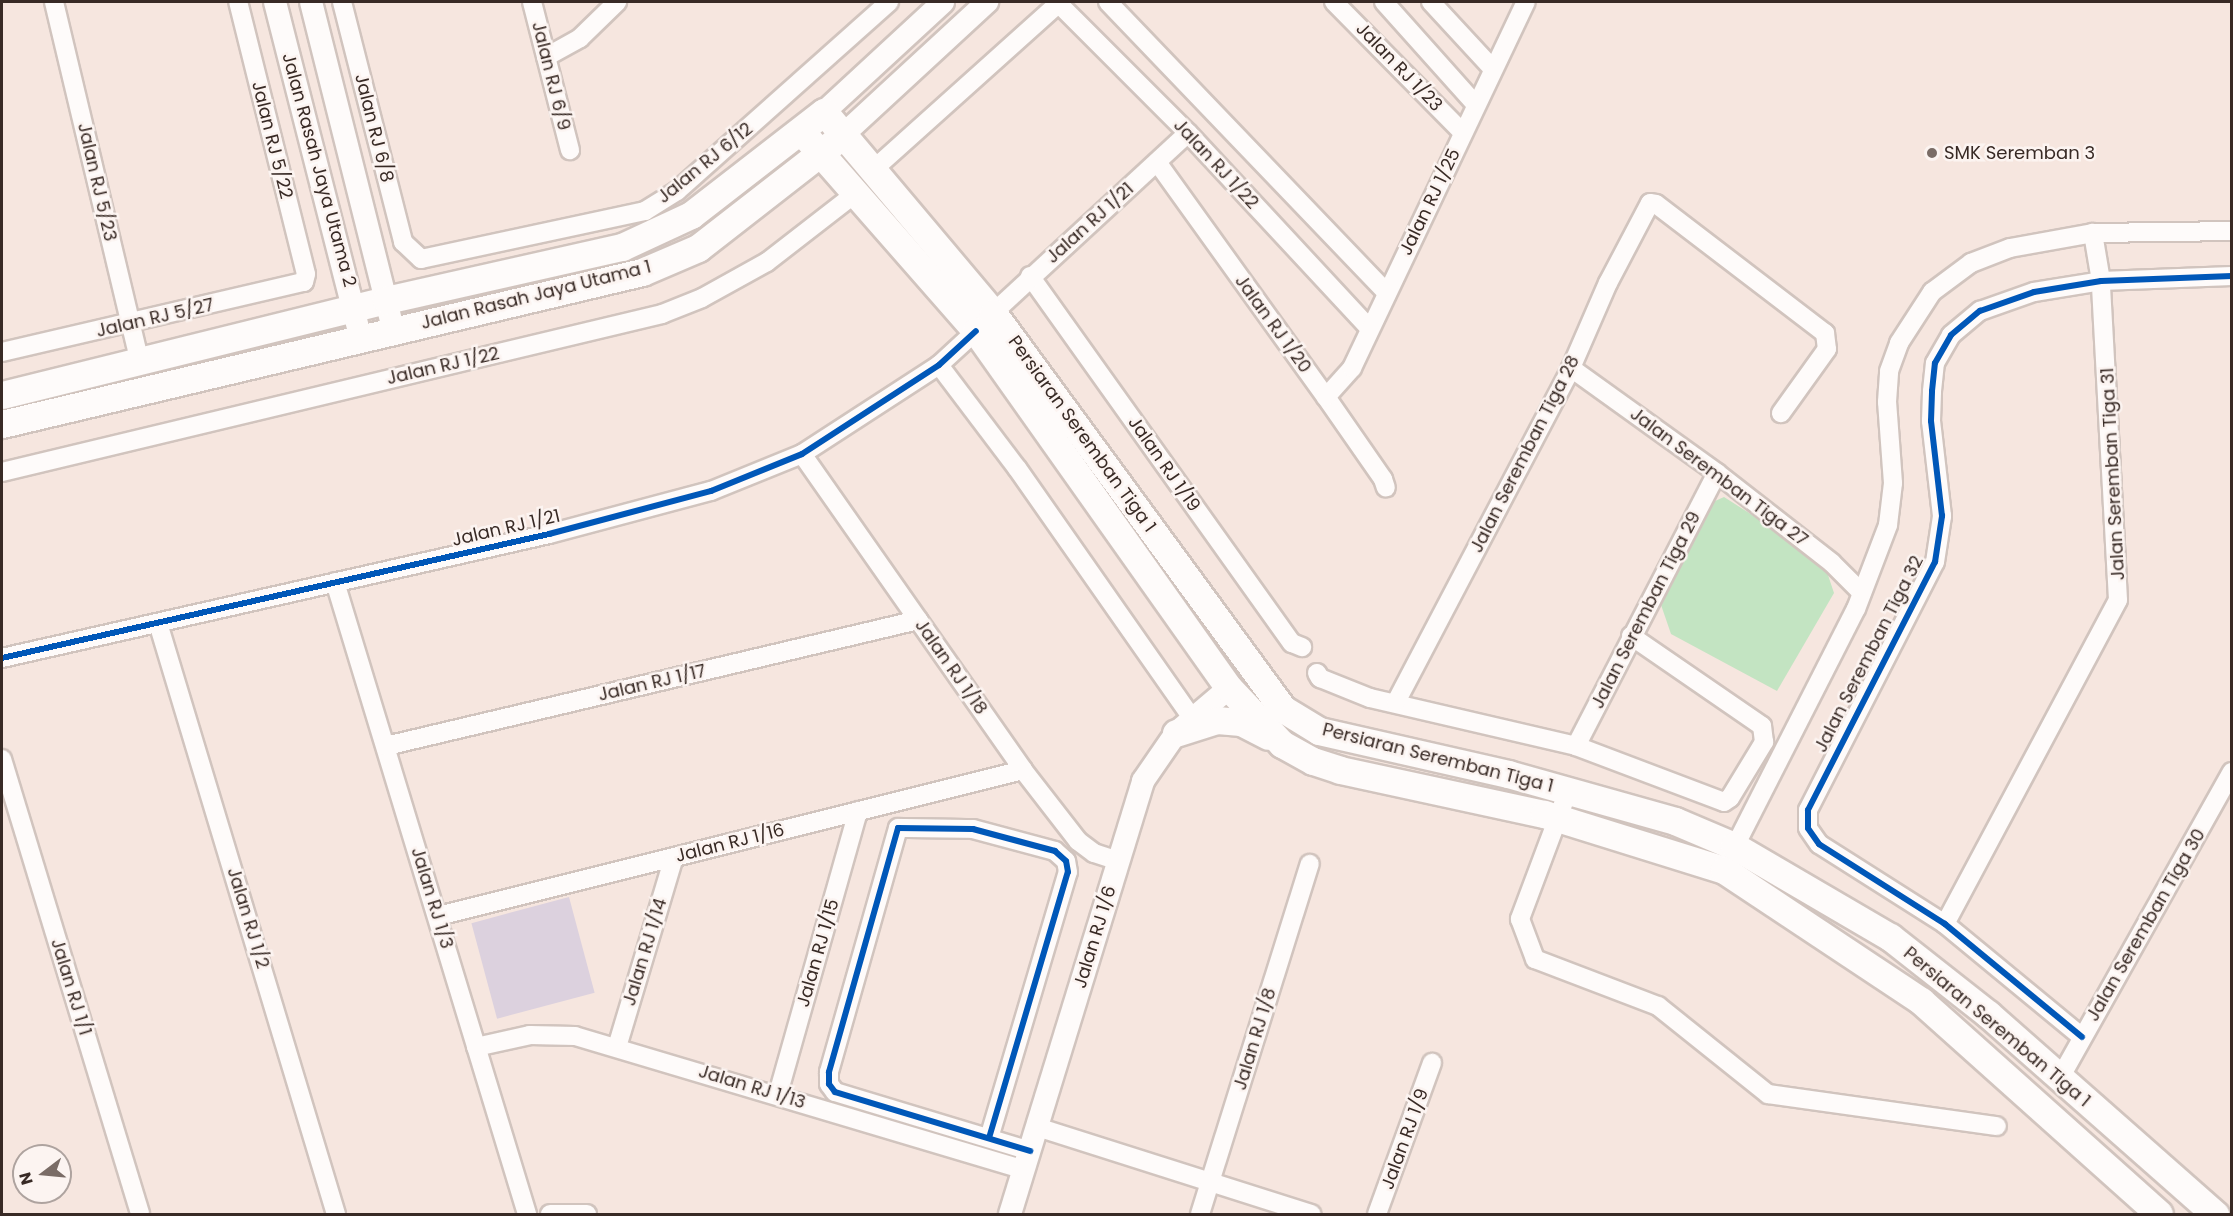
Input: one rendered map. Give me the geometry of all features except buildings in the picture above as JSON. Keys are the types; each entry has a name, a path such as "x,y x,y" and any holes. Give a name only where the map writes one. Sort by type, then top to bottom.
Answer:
{"main road":[{"name":"Jalan Rasah Jaya Utama 1","path":"2,395 386,300 622,247 667,229 824,112"},
{"name":"Persiaran Seremban Tiga 1","path":"824,112 874,170 985,322 1283,709 1319,730 1568,791 1675,821 1729,858 1921,1001 2159,1215"},
{"name":"Persiaran Seremban Tiga 1","path":"801,131 856,193 985,322 1229,688 1282,744 1313,761 1340,770 1729,858 1890,937 1988,1014 2215,1215"},
{"name":"Jalan Rasah Jaya Utama 1","path":"2,424 361,339 393,329 642,272 698,249 844,134"},
{"path":"1229,688 1253,671"},
{"path":"1184,726 1217,720 1242,722 1282,744"}],"street":[{"name":"Jalan RJ 5/23","path":"54,2 140,362"},
{"name":"Jalan RJ 5/22","path":"238,2 305,278"},
{"name":"Jalan Rasah Jaya Utama 2","path":"275,2 355,308 361,339"},
{"name":"Jalan Rasah Jaya Utama 2","path":"311,2 393,329"},
{"name":"Jalan RJ 6/8","path":"342,2 403,242 410,253"},
{"name":"Jalan RJ 6/9","path":"532,2 570,150"},
{"path":"546,57 580,39 617,2"},
{"name":"Jalan RJ 6/12","path":"410,253 421,259 645,211 677,190 889,2"},
{"name":"Jalan Rasah Jaya Utama 1","path":"824,112 943,2"},
{"name":"Jalan Rasah Jaya Utama 1","path":"844,134 987,2"},
{"path":"874,170 1059,2"},
{"name":"Jalan RJ 1/22","path":"1059,2 1188,133 1370,329"},
{"name":"Jalan RJ 1/22","path":"1108,2 1386,292"},
{"name":"Jalan RJ 1/23","path":"1334,2 1463,133"},
{"name":"Jalan RJ 1/23","path":"1384,2 1476,105"},
{"path":"1431,2 1492,69"},
{"name":"Jalan RJ 1/25","path":"1326,397 1352,368 1492,69 1526,2"},
{"name":"Jalan RJ 1/21","path":"2,658 549,534 699,494 802,454 939,365 1030,276 1188,133"},
{"name":"Jalan RJ 1/20","path":"1157,162 1326,397 1383,479 1386,488"},
{"name":"Jalan RJ 1/22","path":"2,472 662,314 702,298 767,262 856,193"},
{"name":"Jalan Seremban Tiga 28","path":"1396,702 1571,368 1608,283 1650,203 1656,204 1825,333 1828,341 1827,349 1781,413"},
{"path":"1729,858 1862,593 1888,525 1893,483 1887,402 1889,371 1899,343 1932,292 1971,263 2010,248 2093,233 2232,231"},
{"name":"Jalan Seremban Tiga 31","path":"1945,924 2118,600 2101,281 2093,233"},
{"name":"Jalan RJ 1/19","path":"1030,276 1292,644 1302,647"},
{"name":"Jalan Seremban Tiga 32","path":"2082,1037 1945,924 1819,844 1808,828 1808,810 1935,562 1942,516 1931,421 1932,391 1941,349 1980,311 2034,292 2101,281 2232,276"},
{"name":"Jalan RJ 5/27","path":"2,352 297,286 305,278"},
{"path":"939,365 1017,468 1184,726"},
{"name":"Jalan Seremban Tiga 27","path":"1571,368 1717,473 1832,563 1862,593"},
{"name":"Jalan RJ 1/18","path":"802,454 1023,770 1087,849 1118,861"},
{"name":"Jalan Seremban Tiga 29","path":"1576,746 1717,473"},
{"name":"Jalan RJ 1/3","path":"335,582 527,1215"},
{"name":"Jalan RJ 1/17","path":"386,746 918,620"},
{"name":"Jalan RJ 1/2","path":"158,623 336,1215"},
{"path":"1317,673 1320,678 1370,698 1396,702 1576,746 1724,802 1730,798 1764,742 1765,731 1759,721 1631,636"},
{"name":"Jalan RJ 1/6","path":"1010,1215 1143,781 1184,726 1229,688"},
{"name":"Jalan RJ 1/1","path":"2,759 140,1215"},
{"name":"Jalan RJ 1/16","path":"438,916 1023,770"},
{"name":"Jalan Seremban Tiga 30","path":"2060,1078 2232,772"},
{"path":"1568,791 1560,819 1520,919 1535,959 1658,1006 1768,1094 1997,1126"},
{"path":"898,802 898,828 829,1072 829,1084 835,1092 989,1138 1027,1160"},
{"name":"Jalan RJ 1/15","path":"778,1094 858,811"},
{"path":"898,828 973,830 1055,851 1066,861 1068,872 989,1138"},
{"path":"1066,861 1087,849"},
{"name":"Jalan RJ 1/14","path":"617,1047 674,858"},
{"name":"Jalan RJ 1/8","path":"1200,1215 1310,864"},
{"name":"Jalan RJ 1/13","path":"476,1047 530,1035 575,1036 778,1094 1027,1160"},
{"name":"Jalan RJ 1/9","path":"1377,1215 1432,1063"},
{"path":"1037,1127 1312,1215"},
{"path":"550,1215 587,1215"}],"green space":[{"path":"1724,497 1823,560 1834,593 1777,691 1671,634 1659,599 1704,506"}],"cycle path":[{"path":"2082,1037 1945,924 1819,844 1808,828 1808,810 1935,562 1942,516 1931,421 1932,391 1935,363 1951,335 1980,311 2034,292 2101,281 2232,276"},
{"path":"2,658 549,534 711,491 802,454 939,365 976,331"},
{"path":"989,1138 1068,872 1066,861 1055,851 973,829 898,828 829,1072 829,1084 835,1092 1030,1151"}],"place":[{"name":"SMK Seremban 3","path":"1932,153"}]}
